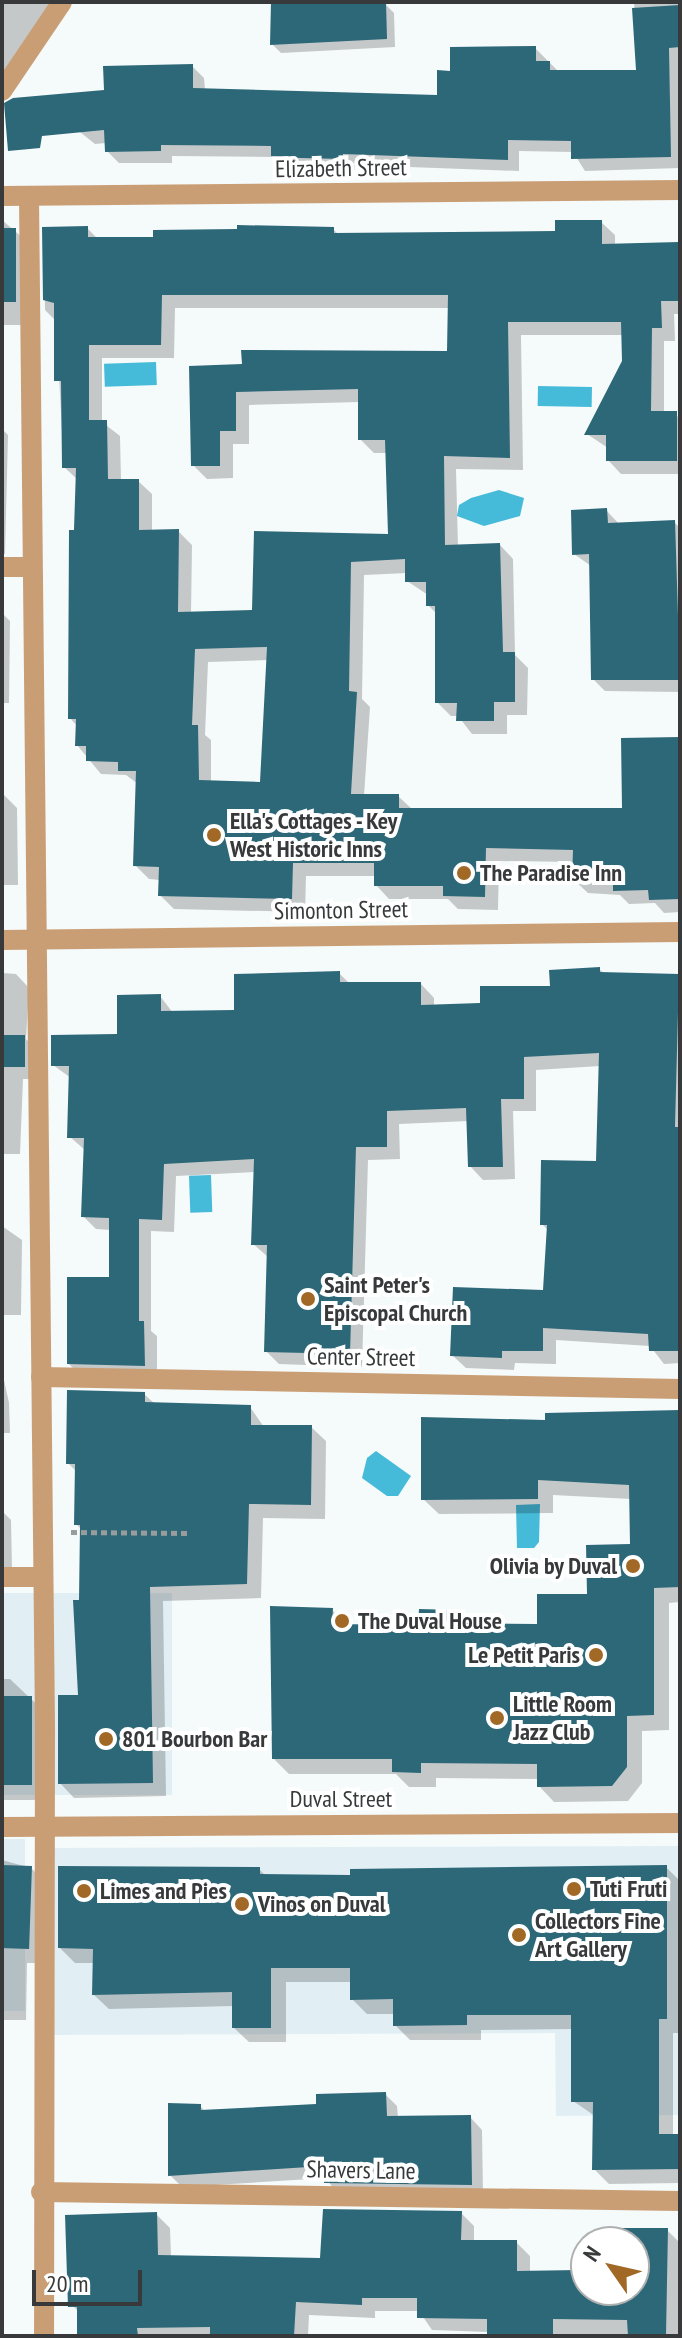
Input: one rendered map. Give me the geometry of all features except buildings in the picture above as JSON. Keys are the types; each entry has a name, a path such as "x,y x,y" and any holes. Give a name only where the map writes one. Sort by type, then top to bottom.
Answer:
{"street":[{"path":"2,91 62,2"},
{"name":"Elizabeth Street","path":"2,196 680,190"},
{"path":"29,197 30,567 45,1827 41,2192 44,2336"},
{"path":"2,567 30,567"},
{"name":"Simonton Street","path":"2,940 680,932"},
{"name":"Center Street","path":"41,1377 680,1389"},
{"path":"2,1577 42,1577"},
{"name":"Duval Street","path":"2,1827 680,1823"},
{"name":"Shavers Lane","path":"41,2192 680,2201"}],"path":[{"path":"42,1532 187,1533"}],"shaded area":[{"path":"2,1593 172,1593 172,1795 2,1795"},
{"path":"2,1839 25,1839 25,2011 2,2011"},
{"path":"680,1846 680,2115 556,2116 555,2033 54,2035 54,1848"}],"water":[{"path":"156,362 157,385 105,387 104,364"},
{"path":"538,386 592,387 592,407 538,406"},
{"path":"499,490 524,498 520,516 484,526 457,516 459,505"},
{"path":"211,1175 212,1212 190,1213 189,1176"},
{"path":"376,1451 411,1476 398,1496 387,1496 362,1478 367,1458"},
{"path":"540,1504 539,1542 534,1548 517,1548 516,1505"}],"place":[{"name":"Ella's Cottages - Key West Historic Inns","path":"214,835"},
{"name":"The Paradise Inn","path":"464,873"},
{"name":"Saint Peter's Episcopal Church","path":"308,1299"},
{"name":"Olivia by Duval","path":"633,1566"},
{"name":"The Duval House","path":"342,1621"},
{"name":"Le Petit Paris","path":"596,1655"},
{"name":"Little Room Jazz Club","path":"497,1718"},
{"name":"801 Bourbon Bar","path":"106,1739"},
{"name":"Tuti Fruti","path":"574,1889"},
{"name":"Limes and Pies","path":"84,1891"},
{"name":"Vinos on Duval","path":"242,1904"},
{"name":"Collectors Fine Art Gallery","path":"519,1935"}]}
